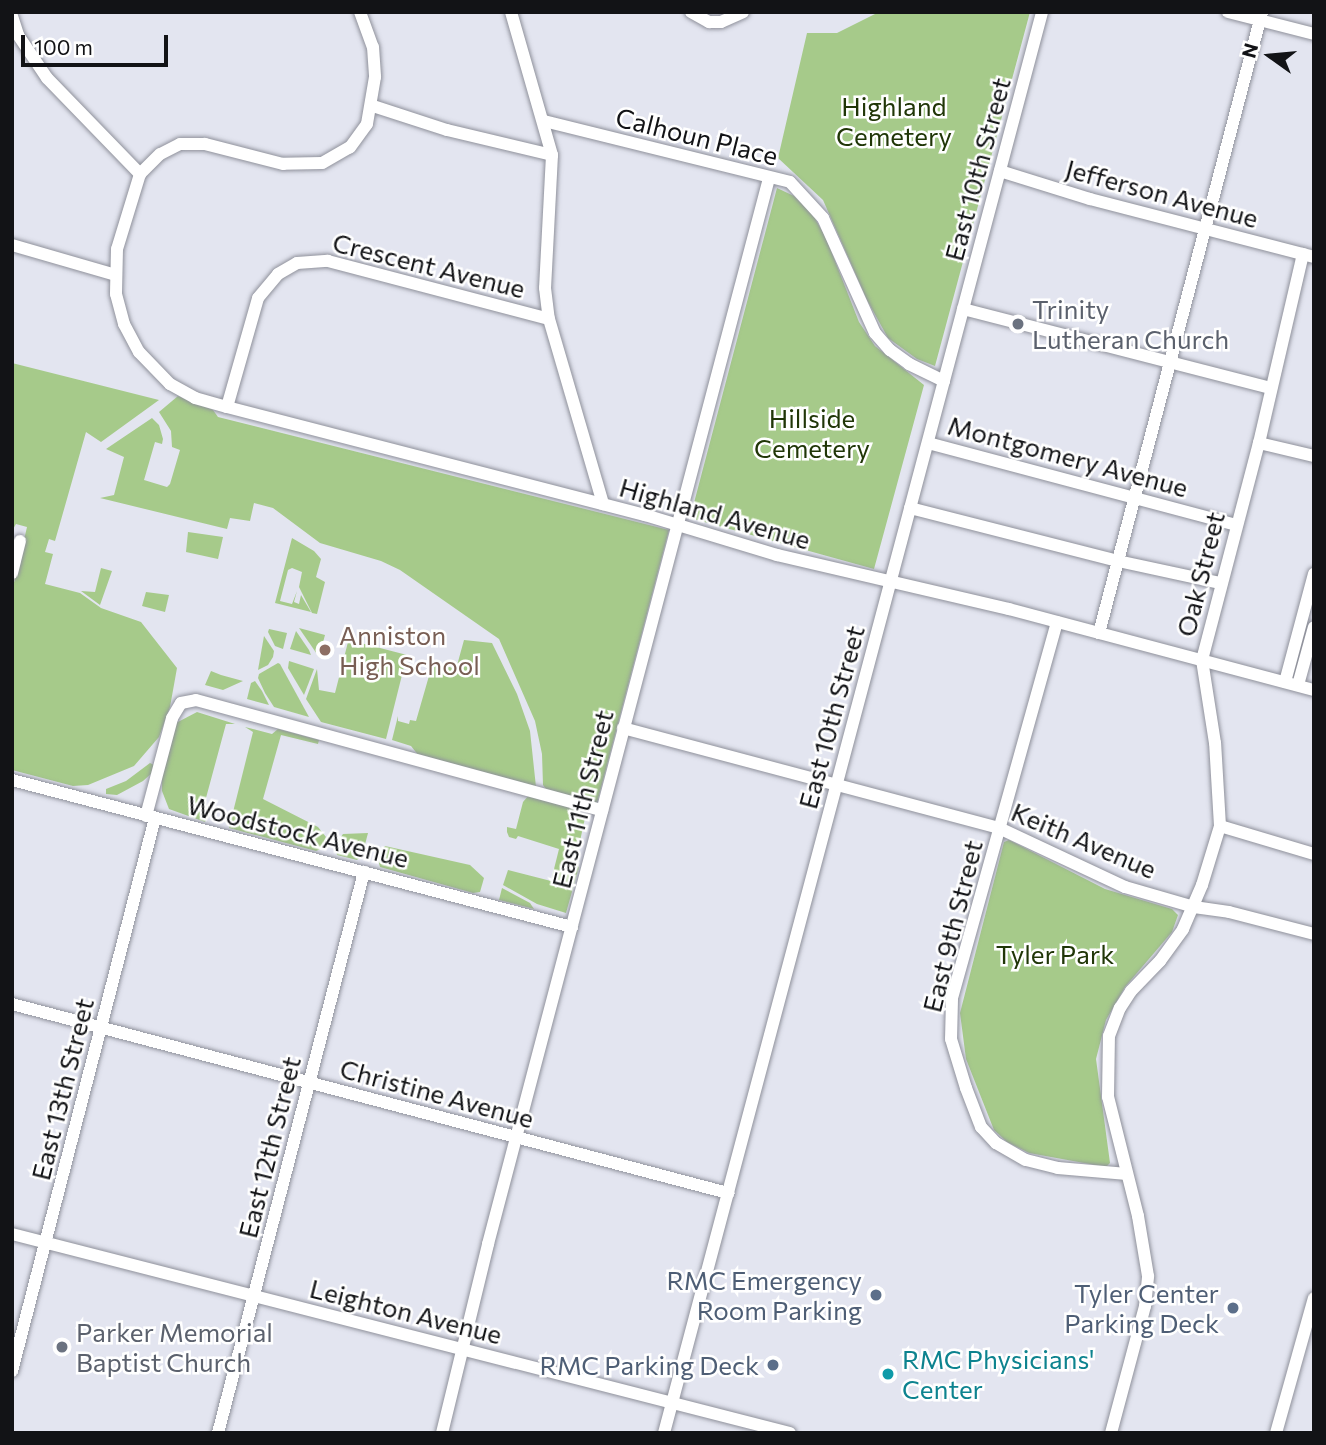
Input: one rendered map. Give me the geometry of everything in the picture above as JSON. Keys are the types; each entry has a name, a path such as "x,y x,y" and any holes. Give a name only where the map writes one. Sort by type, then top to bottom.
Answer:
{"street":[{"path":"12,16 18,35 47,78 140,174 160,154 180,144 191,143 283,164 322,163 350,147 363,133 373,106 373,47 360,12"},
{"path":"510,12 552,155 545,288 549,319 603,504"},
{"path":"691,12 709,22 721,22 743,12"},
{"name":"East 10th Street","path":"664,1433 1042,12"},
{"path":"1228,12 1261,17 1314,34"},
{"path":"1099,632 1261,17"},
{"path":"373,106 447,130 552,155"},
{"name":"Calhoun Place","path":"544,121 790,182 823,218 875,333 890,350 909,364 944,381"},
{"name":"Jefferson Avenue","path":"1000,171 1090,200 1308,255"},
{"name":"Highland Avenue","path":"140,174 117,249 118,304 130,336 152,369 170,384 195,398 603,504 777,555 1099,632 1314,690"},
{"name":"East 11th Street","path":"442,1433 623,728 769,177"},
{"path":"12,245 116,275"},
{"name":"Oak Street","path":"1111,1433 1145,1306 1148,1276 1146,1256 1108,1097 1110,1036 1120,1008 1172,946 1194,907 1220,827 1215,743 1202,660 1271,388 1308,255"},
{"name":"Crescent Avenue","path":"227,407 258,298 278,274 297,264 328,261 549,319"},
{"path":"963,309 1271,388"},
{"name":"Montgomery Avenue","path":"928,443 1236,525"},
{"path":"1259,443 1314,456"},
{"path":"910,508 1118,561 1221,583"},
{"path":"12,573 20,541"},
{"path":"1285,682 1313,580"},
{"name":"East 9th Street","path":"1057,622 950,1009 951,1039 981,1127 996,1143 1026,1160 1058,1168 1127,1174"},
{"path":"1298,685 1314,627"},
{"name":"East 13th Street","path":"12,1371 101,1028 172,718 181,703 196,700 602,810"},
{"name":"Keith Avenue","path":"623,728 999,828 1104,878 1194,907 1229,912 1314,934"},
{"name":"Woodstock Avenue","path":"12,780 572,927"},
{"path":"1220,827 1314,854"},
{"name":"East 12th Street","path":"218,1433 364,872"},
{"name":"Christine Avenue","path":"12,1004 728,1194"},
{"name":"Leighton Avenue","path":"12,1234 790,1433"},
{"path":"1276,1433 1308,1348 1314,1298"}],"green space":[{"name":"Highland Cemetery","path":"879,12 1030,12 935,366 917,359 888,338 867,300 823,200 778,158 807,33 837,33"},
{"name":"Hillside Cemetery","path":"777,188 794,196 813,215 826,238 859,322 875,346 924,385 874,569 690,518"},
{"path":"12,363 159,400 101,442 86,432 55,541 49,539 45,552 53,554 45,584 80,593 101,608 141,622 177,668 170,707 159,737 134,766 88,785 73,786 12,770 12,591 27,527 16,524 12,531"},
{"path":"178,396 213,410 218,417 669,530 597,803 548,792 543,785 542,754 535,721 499,639 400,570 381,561 320,543 273,508 254,503 250,521 230,518 227,529 100,498 114,495 124,457 106,449 152,418 159,425 163,439 162,444 155,442 144,480 167,487 170,484 180,450 172,447 171,431 159,412"},
{"path":"188,532 223,537 218,559 186,552"},
{"path":"292,538 314,551 321,559 316,577 325,582 317,614 312,613 299,587 302,572 292,568 288,570 280,601 292,604 297,591 294,602 299,604 301,595 311,612 275,603"},
{"path":"101,568 112,571 100,605 81,591 95,592"},
{"path":"146,592 169,595 165,612 142,606"},
{"path":"299,628 325,635 319,657"},
{"path":"269,629 287,633 283,649 275,646"},
{"path":"296,631 309,650 311,655 290,649"},
{"path":"264,636 274,651 273,657 268,665 258,670"},
{"path":"464,640 492,643 517,694 530,731 536,787 419,756 411,746 392,740 398,716 398,721 409,724 410,720 416,721 433,662 456,669"},
{"path":"348,642 407,655 386,739 321,722 306,699 317,669 319,690 335,693"},
{"path":"289,661 314,669 304,695 288,668"},
{"path":"278,663 309,717 274,707 265,693 258,678 259,674"},
{"path":"211,671 243,681 223,690 205,685"},
{"path":"255,681 269,705 247,699 251,683"},
{"path":"197,712 235,724 226,724 203,809 210,814 205,822 169,809 162,791 162,776 176,723"},
{"path":"245,727 272,734 278,729 319,740 318,744 281,735 263,799 318,827 326,837 321,849 316,851 229,828 253,732"},
{"path":"150,763 154,765 152,773 143,781 117,795 106,794 106,789 126,781"},
{"path":"529,795 573,807 585,818 575,864 579,867 566,913 537,904 503,885 508,870 551,881 559,849 518,836 516,839 509,837 507,832 507,827 516,829 523,802"},
{"path":"368,833 362,856 357,860 337,855 335,845 343,834"},
{"name":"Tyler Park","path":"1009,840 1105,889 1172,909 1178,915 1172,932 1125,987 1106,1020 1096,1059 1110,1163 1106,1167 1029,1153 1007,1142 994,1130 966,1059 960,1013 1004,842"},
{"path":"385,846 470,865 484,878 480,892 473,893 380,867 377,856"},
{"path":"502,888 530,903 534,909 499,900"}],"place":[{"name":"Trinity Lutheran Church","path":"1018,324"},
{"name":"Anniston High School","path":"325,650"},
{"name":"RMC Emergency Room Parking","path":"876,1295"},
{"name":"Tyler Center Parking Deck","path":"1233,1308"},
{"name":"Parker Memorial Baptist Church","path":"62,1347"},
{"name":"RMC Parking Deck","path":"773,1365"},
{"name":"RMC Physicians' Center","path":"888,1374"}]}
